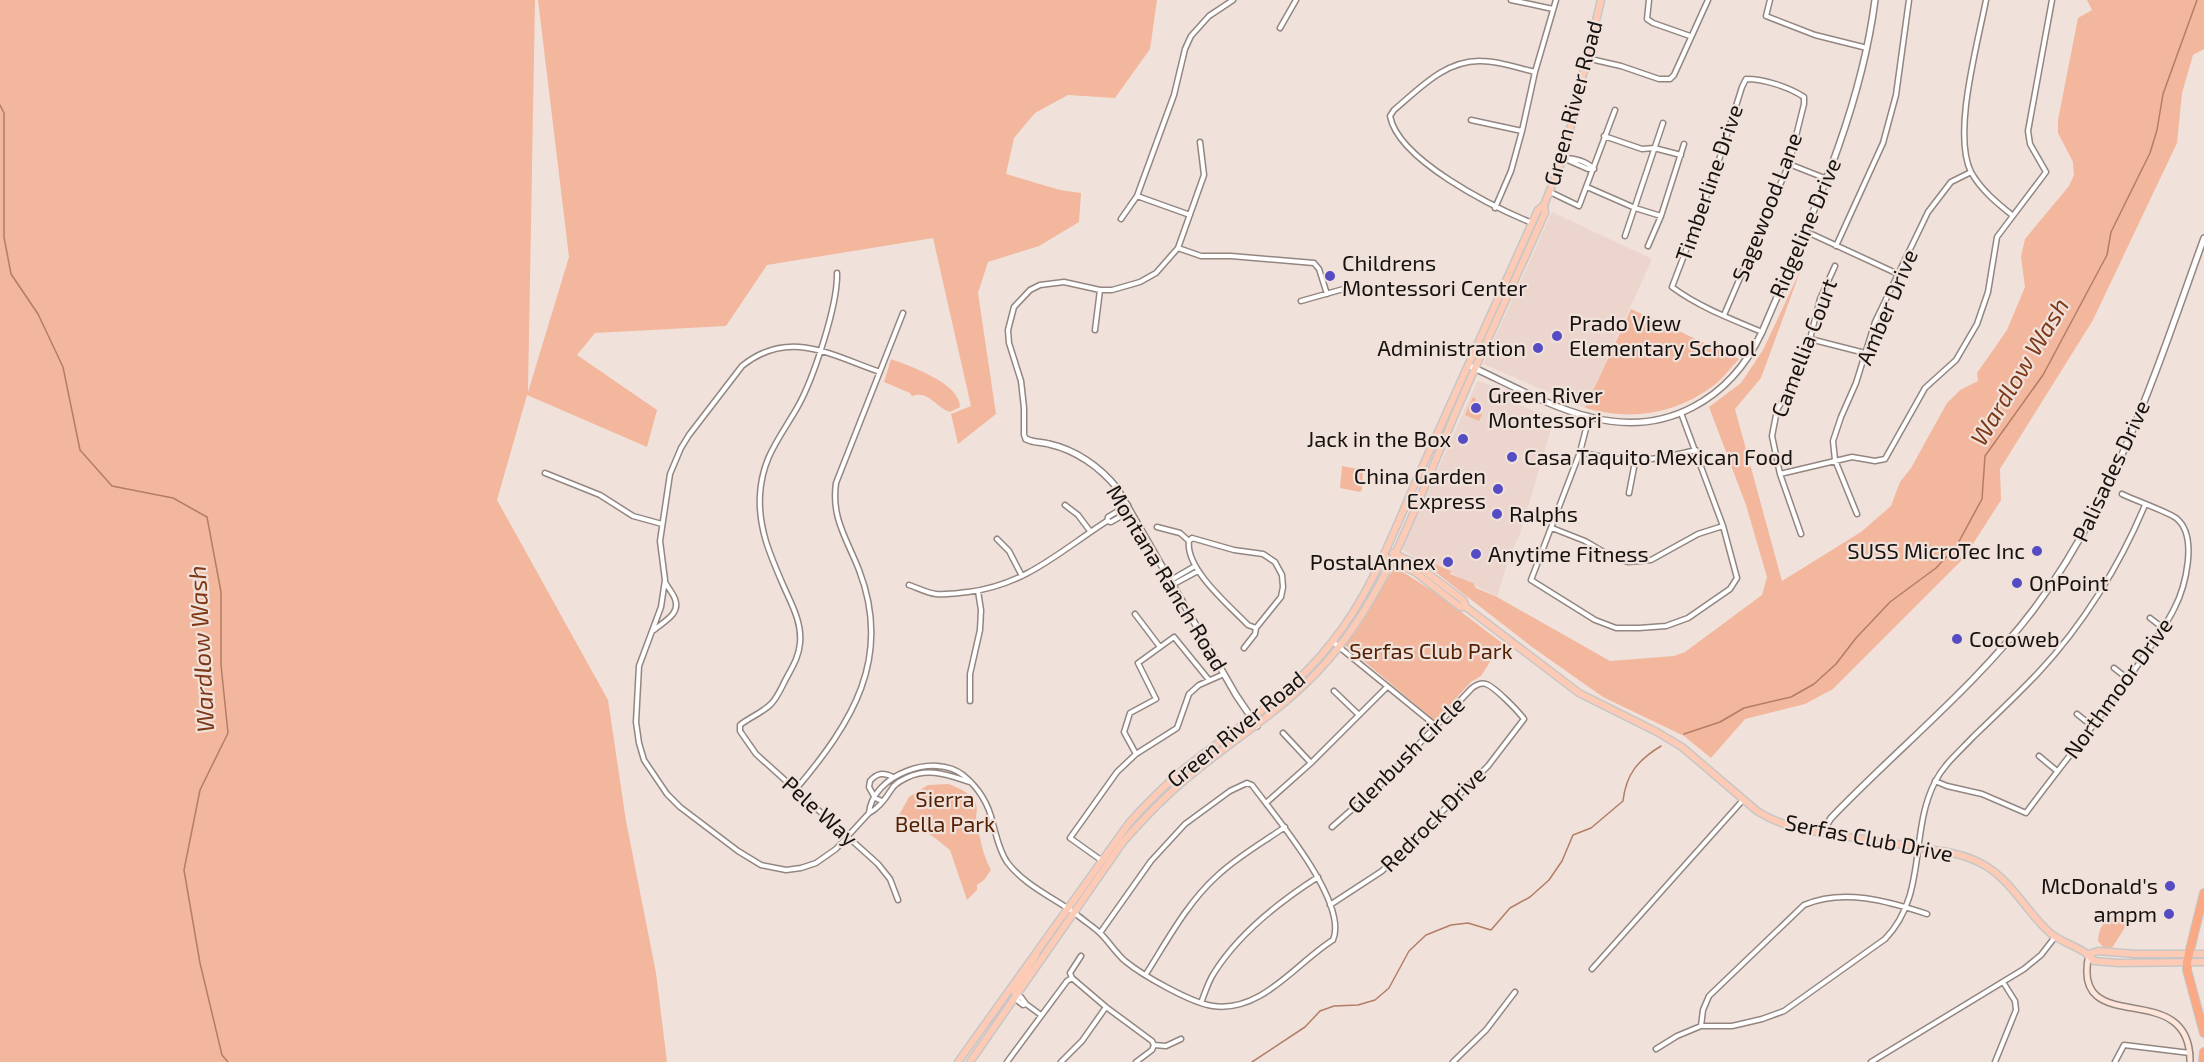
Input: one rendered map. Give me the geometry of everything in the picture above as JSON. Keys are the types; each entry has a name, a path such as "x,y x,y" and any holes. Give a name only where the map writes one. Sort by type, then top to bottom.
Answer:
{"highway":[{"path":"2204,893 2187,970 2204,1034"},
{"path":"2203,1062 2204,1052"}],"main road":[{"name":"Green River Road","path":"958,1062 1129,823 1156,794 1185,769 1252,719 1299,679 1333,642 1353,612 1384,553 1538,210 1544,205 1550,192 1563,158 1601,0"},
{"name":"Green River Road","path":"970,1062 1123,842 1158,803 1192,773 1257,726 1300,689 1339,647 1365,609 1392,556 1545,213 1544,205"},
{"path":"1532,223 1534,237"},
{"path":"1501,291 1506,300"},
{"name":"Serfas Club Drive","path":"1384,553 1415,572 1460,607 1466,607 1579,693 1682,747 1757,811 1783,824 1824,833 1961,855 1987,867 2005,882 2034,917 2055,937 2089,954"},
{"path":"1016,996 1014,990 1032,964 1041,944"},
{"path":"2190,1062 2190,1053 2182,1031 2167,1018 2148,1010 2110,1004 2096,995 2086,976 2089,954 2098,951 2188,958 2204,962"},
{"path":"2188,958 2204,954"}],"street":[{"path":"1121,219 1137,196 1174,95 1185,49 1191,36 1209,16 1233,0"},
{"path":"1281,28 1296,0"},
{"path":"1511,0 1553,9"},
{"path":"1495,208 1511,171 1535,72 1556,0"},
{"path":"1649,0 1647,19 1690,36"},
{"path":"1586,58 1621,66 1659,80 1670,79 1674,75 1708,0"},
{"path":"1770,0 1766,16 1815,35 1867,48"},
{"name":"Ridgeline Drive","path":"1468,365 1571,411 1612,422 1640,422 1681,413 1703,401 1730,381 1751,353 1762,332 1827,179 1843,136 1867,48 1875,0"},
{"path":"1836,246 1883,142 1896,95 1910,0"},
{"path":"1986,0 1964,115 1963,147 1971,172 1989,196 2012,215"},
{"path":"1780,474 1852,457 1875,461 1885,459 1925,388 1956,360 1977,324 1988,292 1997,237 2046,172 2030,144 2028,131 2052,0"},
{"path":"1532,223 1479,199 1410,150 1400,139 1391,123 1390,116 1394,110 1438,74 1465,62 1488,61 1535,72"},
{"name":"Timberline Drive","path":"1724,315 1687,298 1672,287 1713,179 1746,79 1755,79 1804,97"},
{"name":"Sagewood Lane","path":"1724,315 1788,164 1804,97"},
{"path":"1550,192 1578,206 1615,110"},
{"path":"1471,120 1522,131"},
{"path":"1625,236 1663,123"},
{"path":"1604,136 1642,149 1654,148 1681,156"},
{"path":"1026,439 1021,381 1009,343 1008,330 1014,307 1030,290 1052,282 1065,282 1100,290 1124,288 1156,273 1178,248 1204,175 1200,142"},
{"path":"1648,246 1661,216 1684,144"},
{"path":"1563,158 1588,169 1594,169"},
{"path":"1788,164 1827,179"},
{"name":"Amber Drive","path":"1835,460 1833,441 1856,383 1875,322 1929,212 1951,182 1971,172"},
{"path":"1587,187 1635,208 1661,216"},
{"path":"1137,196 1190,215"},
{"path":"1805,231 1898,274"},
{"name":"Palisades Drive","path":"1824,833 1827,824 1839,809 2006,643 2039,602 2070,557 2093,516 2134,424 2204,238"},
{"path":"1178,248 1201,256 1239,256 1314,263 1319,269 1327,294"},
{"name":"Camellia Court","path":"1802,534 1780,474 1772,436 1777,410 1797,376 1810,339 1820,299 1835,266"},
{"path":"820,351 837,290 837,273"},
{"path":"1301,301 1347,288"},
{"path":"1095,330 1100,290"},
{"path":"796,789 834,742 857,699 868,666 872,631 867,595 858,567 840,528 835,513 834,498 836,483 903,312"},
{"path":"1724,315 1762,332"},
{"path":"1810,339 1865,353"},
{"path":"880,372 820,351 794,346 781,347 759,354 742,366 681,448 670,474 662,524 660,541 665,580 661,607 654,631 639,666 636,722 644,760 667,794 680,807 750,860 773,868 801,868 816,863 836,849 869,813 875,810 892,788 914,774 941,772 970,782"},
{"name":"Pele Way","path":"820,351 798,406 770,453 760,495 764,537 800,628 798,655 770,705 740,725 740,731 756,754 878,864 890,879 898,900"},
{"path":"1589,417 1580,452 1531,580 1595,620 1616,628 1628,628 1666,626 1688,618 1730,589 1737,578 1723,526 1681,413"},
{"name":"Montana Ranch Road","path":"1026,439 1066,450 1095,466 1117,488 1224,674 1257,726"},
{"path":"1580,452 1605,459 1635,462 1665,458 1696,450"},
{"path":"1835,460 1857,514"},
{"path":"1629,493 1635,462"},
{"path":"545,473 600,495 633,516 662,524"},
{"name":"Northmoor Drive","path":"1935,781 1982,794 2026,813 2128,679 2163,628 2184,585 2189,551 2186,532 2177,519 2122,494"},
{"path":"1065,505 1078,515 1090,531"},
{"path":"1656,1049 1677,1036 1701,1026 1732,1026 1784,1011 1885,939 1897,927 1907,907 1920,848 1924,808 1935,781 1951,759 2039,671 2069,635 2131,538 2145,505"},
{"path":"909,585 935,594 978,591 1022,576 1048,563 1107,521 1108,517 1130,508"},
{"path":"1552,528 1628,562 1651,560 1698,534 1723,526"},
{"path":"1157,527 1180,533 1189,541"},
{"path":"1189,541 1192,538 1234,550 1263,554 1275,562 1282,575 1281,597 1256,628 1255,634 1244,648"},
{"path":"997,539 1012,556 1022,576"},
{"path":"1189,541 1188,550 1196,569 1248,625 1256,628"},
{"path":"1172,582 1196,569"},
{"path":"654,631 669,619 676,608 676,600 665,580"},
{"path":"970,701 970,674 981,630 978,591"},
{"path":"1135,614 1160,647"},
{"path":"2150,618 2163,628"},
{"path":"1136,754 1124,732 1131,713 1156,699 1138,663 1174,637 1209,680"},
{"path":"1333,642 1436,726"},
{"path":"2115,668 2128,679"},
{"path":"1101,860 1070,838 1117,772 1136,754 1177,728 1189,694 1199,685 1224,674"},
{"name":"Glenbush Circle","path":"1332,826 1382,783 1472,688 1480,683 1487,684 1524,719"},
{"path":"1266,803 1311,764 1387,687"},
{"path":"1334,691 1359,716"},
{"path":"2077,714 2092,726"},
{"name":"Redrock Drive","path":"1330,905 1382,872 1488,766 1524,719"},
{"path":"1283,733 1311,764"},
{"path":"2039,756 2057,771"},
{"path":"869,813 879,790 894,778 915,768 933,766 961,773 977,788 987,805 996,839 1008,864 1018,874 1100,933 1124,959 1146,974 1201,1003 1214,1006 1234,1005 1273,988 1333,940 1336,927 1330,905 1318,877 1285,827 1252,785 1247,783 1230,791 1185,824 1151,861 1100,933"},
{"path":"882,801 874,798 869,787 870,781 881,773 894,778"},
{"path":"1592,969 1744,799"},
{"path":"1146,974 1191,905 1216,876 1257,844 1285,827"},
{"path":"1201,1003 1214,973 1245,935 1278,905 1318,877"},
{"path":"1701,1026 1703,1010 1709,996 1804,905 1818,898 1841,895 1907,907 1927,914"},
{"path":"1871,1062 2033,963 2055,937"},
{"path":"1081,956 1070,973 1072,978 1106,1007 1148,1037 1154,1045 1166,1047 1181,1039"},
{"path":"1007,1062 1066,981 1072,978"},
{"path":"1995,1062 2016,1010 2015,1001 2003,982"},
{"path":"1453,1062 1486,1030 1515,992"},
{"path":"1026,1004 1041,1015"},
{"path":"1061,1062 1082,1041 1106,1007"},
{"path":"1136,1062 1152,1050 1154,1045"},
{"path":"2115,1062 2124,1045 2190,1053"}],"shaded area":[{"name":"Prado View Elementary School","path":"1552,212 1652,259 1585,408 1483,364"},
{"path":"1480,381 1522,400 1520,405 1554,419 1520,534 1509,557 1497,597 1430,562 1415,558 1402,549 1477,382"}],"green space":[{"path":"0,0 535,0 528,392 569,257 538,0 1157,0 1150,49 1115,98 1068,95 1035,113 1014,138 1006,174 1060,190 1081,193 1079,222 1039,246 988,262 978,293 996,414 958,444 951,414 971,406 933,238 767,265 726,326 595,333 577,355 657,410 647,447 527,395 497,500 608,700 626,821 656,973 667,1062 0,1062"},
{"path":"2087,0 2204,0 2204,49 2193,55 2182,93 2177,143 2093,320 2000,469 2001,500 1964,558 1833,689 1805,704 1745,719 1711,758 1684,736 1603,697 1532,647 1425,564 1427,561 1451,571 1450,574 1473,583 1476,588 1497,597 1610,661 1674,656 1685,652 1762,595 1767,577 1746,505 1709,407 1741,383 1763,350 1801,269 1761,378 1735,409 1782,581 1861,532 1891,506 1900,482 1911,468 1947,403 1960,390 1978,381 1977,373 2007,330 2025,287 2021,257 2025,239 2069,186 2074,175 2073,162 2058,133 2058,120 2078,18 2092,10"},
{"path":"1631,309 1739,359 1713,386 1683,404 1651,413 1635,414 1618,414 1585,408"},
{"path":"891,359 943,383 958,398 960,407 950,412 928,397 912,396 884,382"},
{"path":"1473,397 1476,399 1474,404 1481,407 1479,413 1482,414 1479,421 1465,415"},
{"path":"1342,466 1363,470 1360,492 1340,488"},
{"name":"Serfas Club Park","path":"1395,567 1439,595 1502,643 1481,676 1471,682 1435,721 1345,645"},
{"name":"Sierra Bella Park","path":"948,784 970,795 976,804 981,844 991,870 967,900 950,850 899,815 909,797 928,785"},
{"path":"2117,914 2127,916 2129,921 2112,948 2103,947 2098,941 2101,928 2109,918"}],"waterway":[{"name":"Wardlow Wash","path":"1684,734 1720,722 1744,708 1791,697 1814,684 1836,664 1856,638 1890,602 1936,568 1956,547 1982,499 1985,456 2043,375 2107,255 2111,232 2150,153 2157,130 2163,94 2197,0"},
{"name":"Wardlow Wash","path":"0,105 4,113 4,237 11,274 38,314 63,367 80,450 112,486 173,498 207,517 221,592 221,665 228,733 200,790 184,870 200,963 222,1055 228,1062"},
{"name":"Wardlow Wash","path":"1252,1062 1305,1027 1320,1011 1334,1006 1358,1005 1375,1000 1389,988 1409,951 1426,935 1451,925 1468,923 1491,930 1510,908 1530,897 1549,880 1562,861 1573,835 1591,828 1623,801 1627,783 1634,769 1661,746"}],"place":[{"name":"Childrens Montessori Center","path":"1330,276"},
{"name":"Prado View Elementary School","path":"1557,336"},
{"name":"Administration","path":"1538,348"},
{"name":"Green River Montessori","path":"1476,408"},
{"name":"Jack in the Box","path":"1463,439"},
{"name":"Casa Taquito Mexican Food","path":"1512,457"},
{"name":"China Garden Express","path":"1498,489"},
{"name":"Ralphs","path":"1497,514"},
{"name":"SUSS MicroTec Inc","path":"2037,551"},
{"name":"Anytime Fitness","path":"1476,554"},
{"name":"PostalAnnex","path":"1448,562"},
{"name":"OnPoint","path":"2017,583"},
{"name":"Cocoweb","path":"1957,639"},
{"name":"McDonald's","path":"2170,886"},
{"name":"ampm","path":"2169,914"}]}
